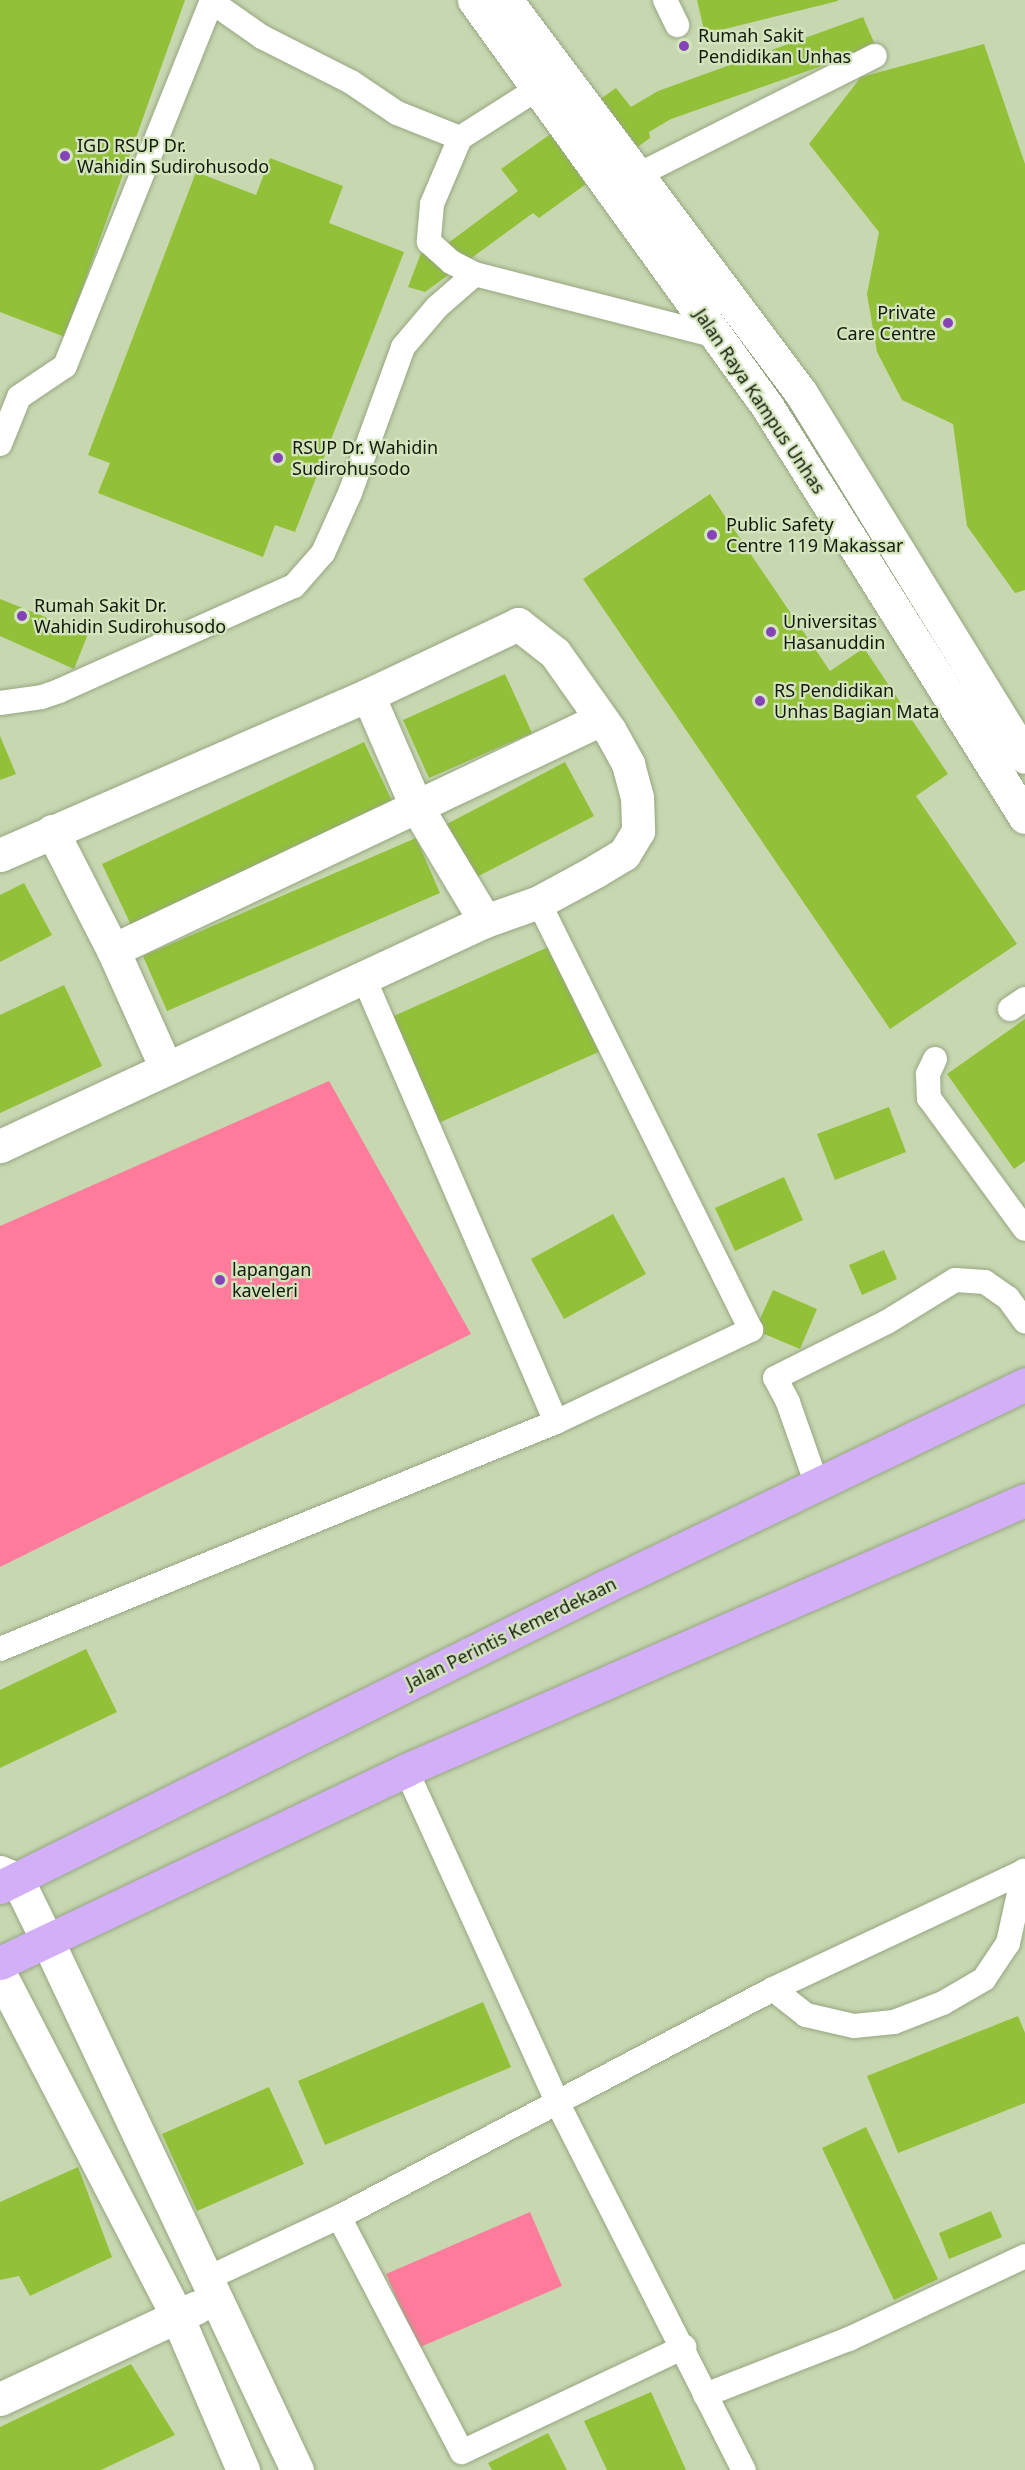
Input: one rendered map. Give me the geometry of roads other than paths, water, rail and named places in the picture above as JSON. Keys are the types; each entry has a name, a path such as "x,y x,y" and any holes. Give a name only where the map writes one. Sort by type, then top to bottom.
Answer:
{"highway":[{"name":"Jalan Perintis Kemerdekaan","path":"6,1879 817,1485 1023,1390"},
{"path":"0,1963 406,1770 1025,1500"}],"street":[{"name":"Jalan Raya Kampus Unhas","path":"474,0 749,379 1025,817"},
{"name":"Jalan Raya Kampus Unhas","path":"506,0 779,363 1025,757"},
{"path":"749,379 779,363"},
{"path":"0,855 368,695 518,624 555,653 601,718 628,764 637,797 638,831 624,854 539,902 485,921 363,976 0,1146"},
{"path":"368,695 416,806 485,921"},
{"path":"113,950 601,718"},
{"path":"52,831 113,950 166,1068"},
{"path":"6,1879 47,1940 297,2470"},
{"path":"0,1974 177,2316 243,2470"},
{"path":"0,2399 177,2316 212,2288"}],"lane":[{"path":"665,0 677,25"},
{"path":"0,444 19,397 65,366 212,1 262,37 351,82 397,113 460,138"},
{"path":"638,175 875,56"},
{"path":"537,89 460,138 432,204 429,242 451,262 475,274 720,337"},
{"path":"0,703 42,697 59,691 294,586 322,553 350,493 403,347 437,307 475,274"},
{"path":"0,1649 556,1422 751,1330 539,902"},
{"path":"363,976 556,1422"},
{"path":"935,1059 928,1074 929,1098 1025,1229"},
{"path":"817,1485 788,1402 775,1377 887,1322 955,1280 985,1282 1008,1298 1025,1322"},
{"path":"406,1770 558,2104 684,2347 705,2395 744,2470"},
{"path":"773,1989 806,2015 854,2026 894,2022 943,2003 984,1978 1008,1943 1024,1871"},
{"path":"212,2288 339,2217 558,2104 773,1989 1024,1871"},
{"path":"339,2217 466,2461 684,2347"},
{"path":"705,2395 849,2339 1025,2256"}],"place":[{"name":"Rumah Sakit Pendidikan Unhas","path":"684,46"},
{"name":"IGD RSUP Dr. Wahidin Sudirohusodo","path":"65,156"},
{"name":"Private Care Centre","path":"948,323"},
{"name":"RSUP Dr. Wahidin Sudirohusodo","path":"278,458"},
{"name":"Public Safety Centre 119 Makassar","path":"712,535"},
{"name":"Rumah Sakit Dr. Wahidin Sudirohusodo","path":"22,616"},
{"name":"Universitas Hasanuddin","path":"771,632"},
{"name":"RS Pendidikan Unhas Bagian Mata","path":"760,701"},
{"name":"lapangan kaveleri","path":"220,1280"}]}
